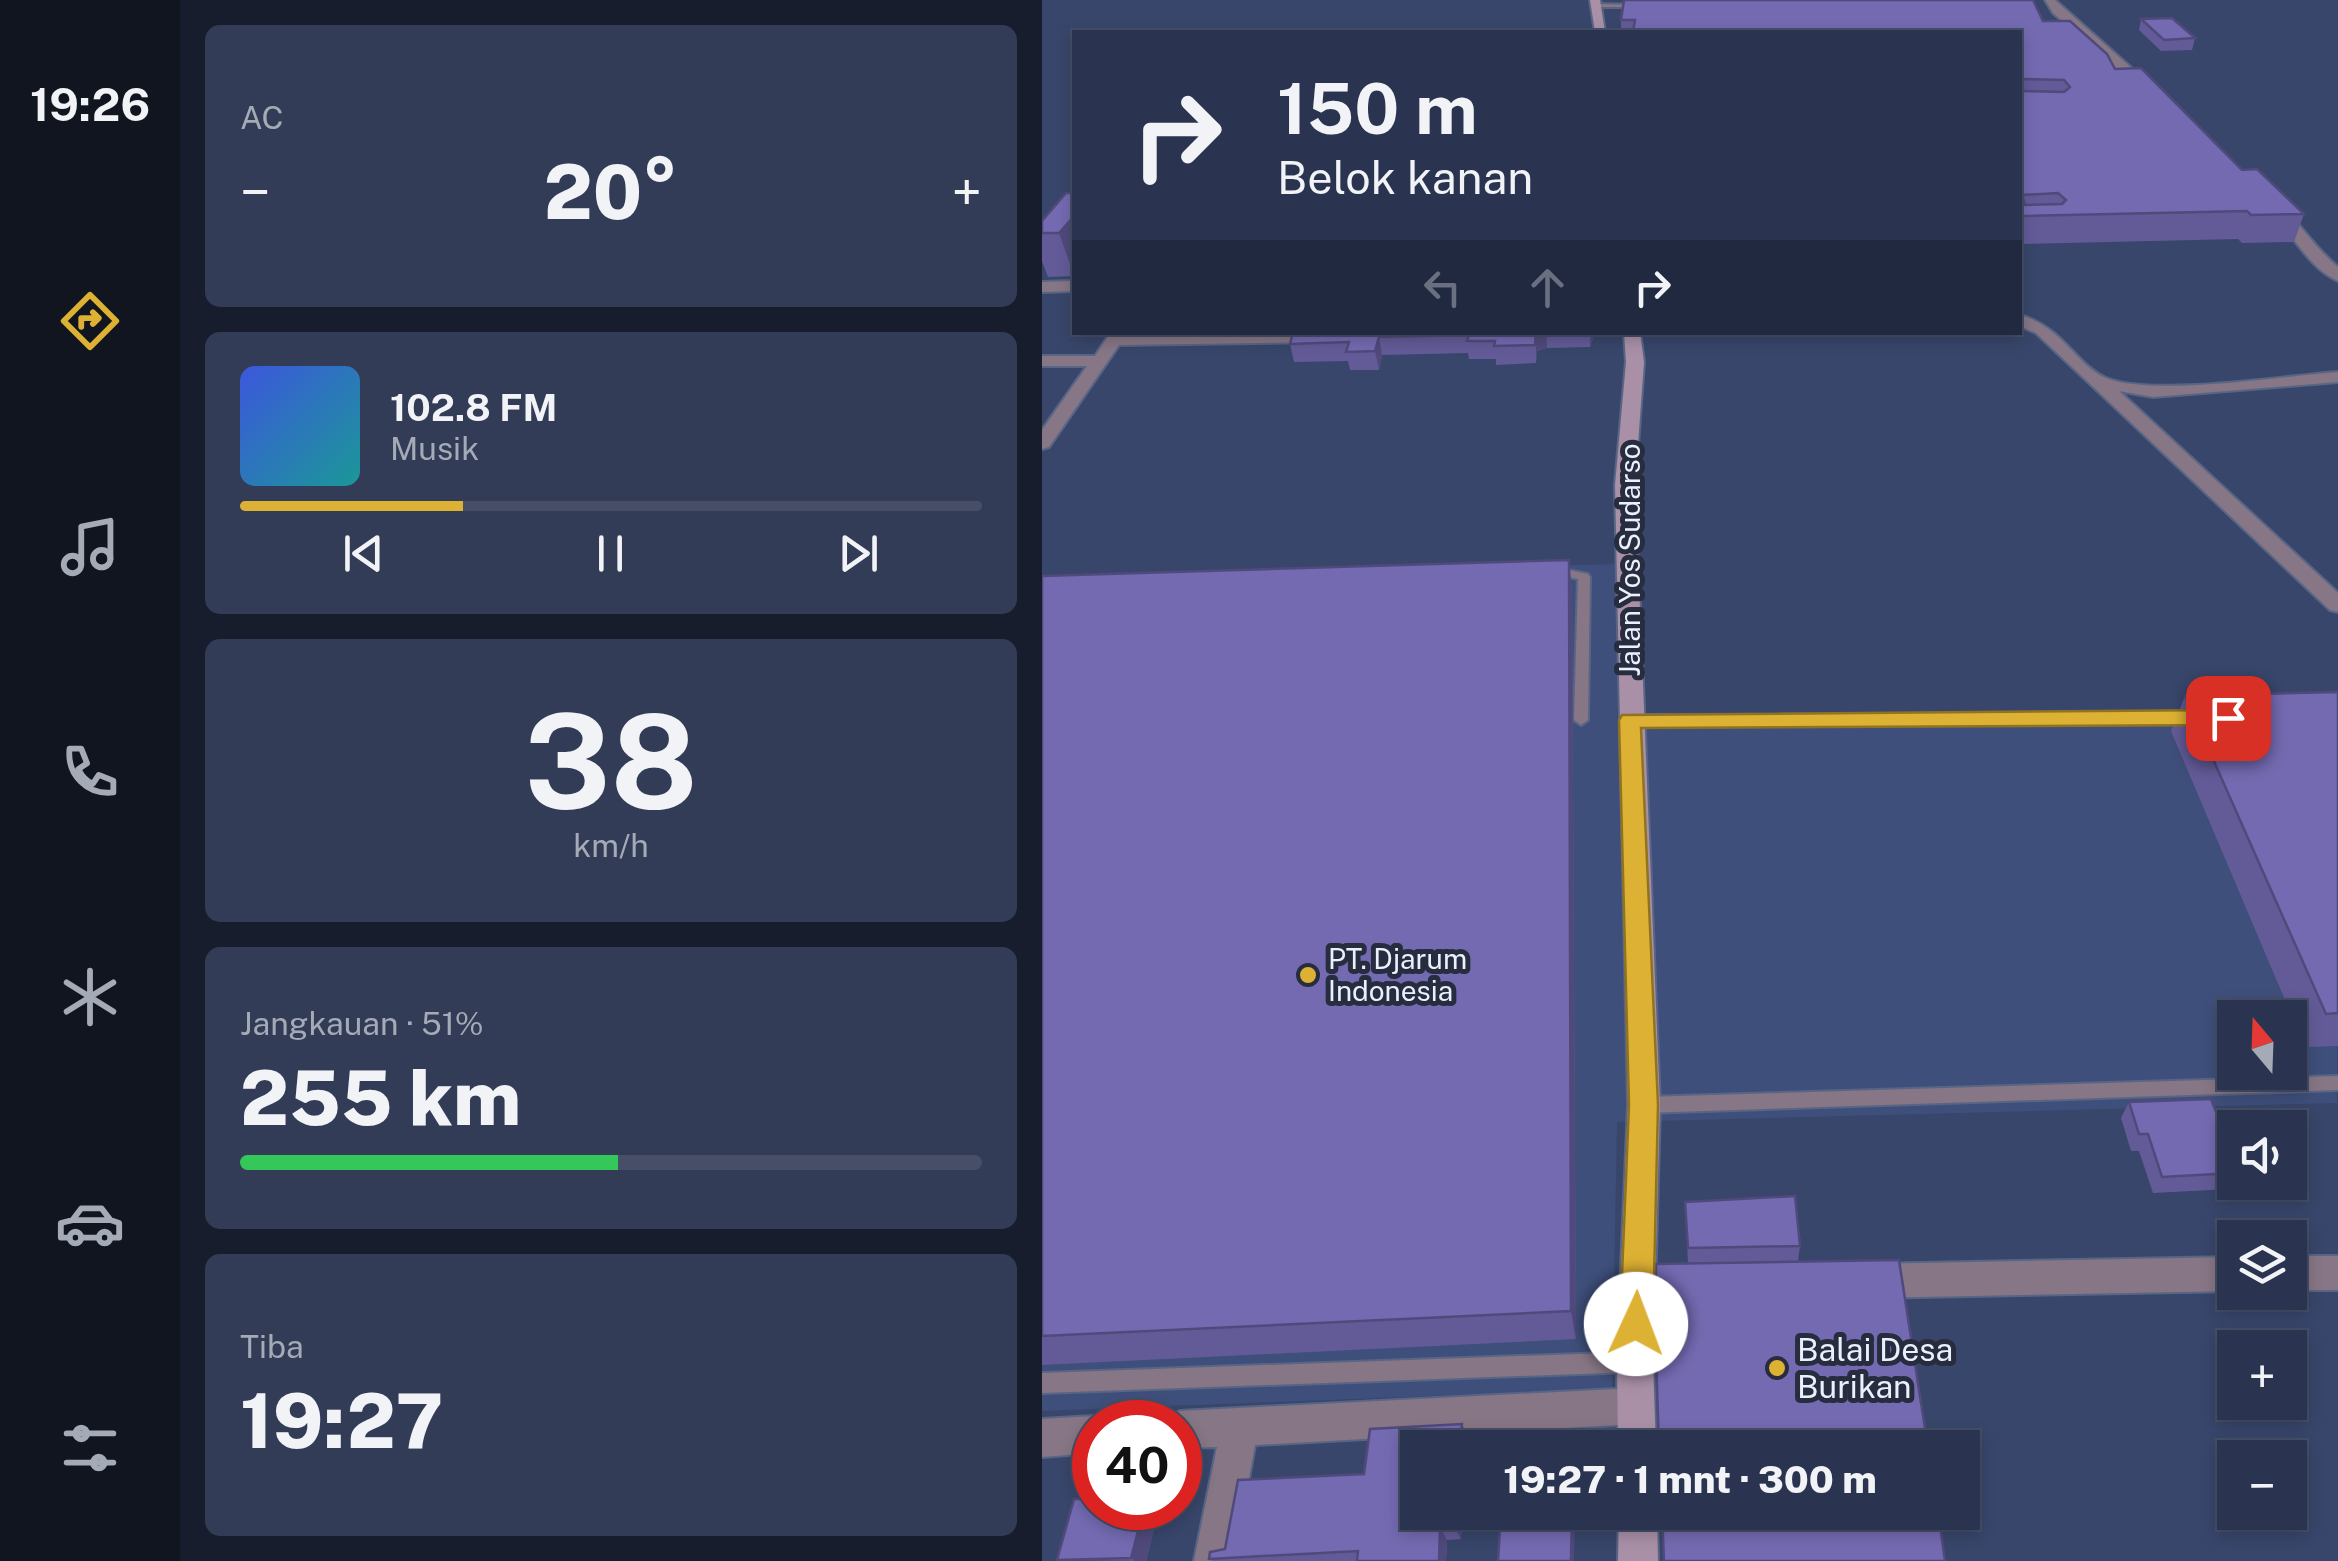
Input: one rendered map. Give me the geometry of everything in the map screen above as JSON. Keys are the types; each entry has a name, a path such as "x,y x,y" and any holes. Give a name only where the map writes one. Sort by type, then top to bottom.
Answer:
{"street":[{"path":"2050,0 2164,104"},
{"path":"1595,3 1600,30"},
{"path":"2268,202 2298,230 2307,248 2338,276"},
{"path":"1042,287 1072,286"},
{"path":"2022,321 2042,330 2338,605"},
{"name":"Jalan Yos Sudarso","path":"1632,335 1635,362 1625,485 1644,1105 1636,1430"},
{"path":"1042,442 1118,336 1346,337"},
{"path":"1042,360 1099,361"},
{"path":"2099,382 2154,392 2338,377"},
{"path":"2307,1273 2338,1272"},
{"path":"1836,1282 2217,1274"},
{"path":"1638,1286 1677,1285"},
{"path":"1202,1429 1636,1406"},
{"path":"1214,1561 1240,1426"},
{"path":"1042,1438 1072,1436"},
{"path":"1638,1530 1638,1561"}],"lane":[{"path":"1595,3 1653,7"},
{"path":"1543,571 1562,570 1584,577 1581,720"},
{"path":"1630,720 2200,718"},
{"path":"1644,1105 2338,1083"},
{"path":"1042,1382 1635,1362"}],"shaded area":[{"path":"1619,564 1617,722 2337,710 2337,1103 1617,1122 1612,1389 1202,1405 1202,1400 1072,1400 1072,1410 1042,1411 1042,577"}],"building":[{"path":"1624,0 2033,0 2043,21 2070,21 2107,54 2115,69 2141,68 2242,170 2257,169 2304,214 2251,215 2247,211 2022,216 2022,195 2022,87 2024,91 2064,92 2070,87 2064,80 2022,81 2022,30 1633,30 1635,20 1621,20","holes":["2058,193 2066,200 2062,204 2025,205 2022,195"]},
{"path":"2172,18 2195,38 2164,40 2141,19"},
{"path":"1066,193 1072,193 1072,218 1059,233 1042,233 1042,221"},
{"path":"1292,335 1469,335 1379,337 1375,351 1346,352 1349,342 1290,344"},
{"path":"1469,335 1536,335 1535,345 1494,346 1495,341 1467,341"},
{"name":"PT. Djarum Indonesia","path":"1569,560 1571,1311 1042,1336 1042,576"},
{"path":"2338,692 2338,1013 2326,1014 2185,696"},
{"path":"2211,1099 2217,1114 2217,1174 2162,1177 2148,1134 2139,1134 2129,1102"},
{"path":"1795,1196 1800,1246 1688,1248 1685,1202"},
{"name":"Balai Desa Burikan","path":"1899,1260 1925,1430 1658,1430 1656,1264"},
{"path":"1462,1424 1462,1430 1400,1430 1400,1530 1440,1530 1439,1561 1357,1561 1358,1551 1209,1559 1210,1552 1225,1549 1238,1480 1364,1474 1370,1429"},
{"path":"1072,1506 1072,1530 1138,1530 1131,1558 1057,1560"},
{"path":"1500,1530 1572,1530 1571,1561 1498,1561"},
{"path":"1663,1530 1941,1530 1945,1561 1664,1561"}],"place":[{"name":"PT. Djarum Indonesia","path":"1308,975"},
{"name":"Balai Desa Burikan","path":"1777,1368"}],"route":[{"path":"1636,1324 1644,1105 1630,720 2228,718"}]}
